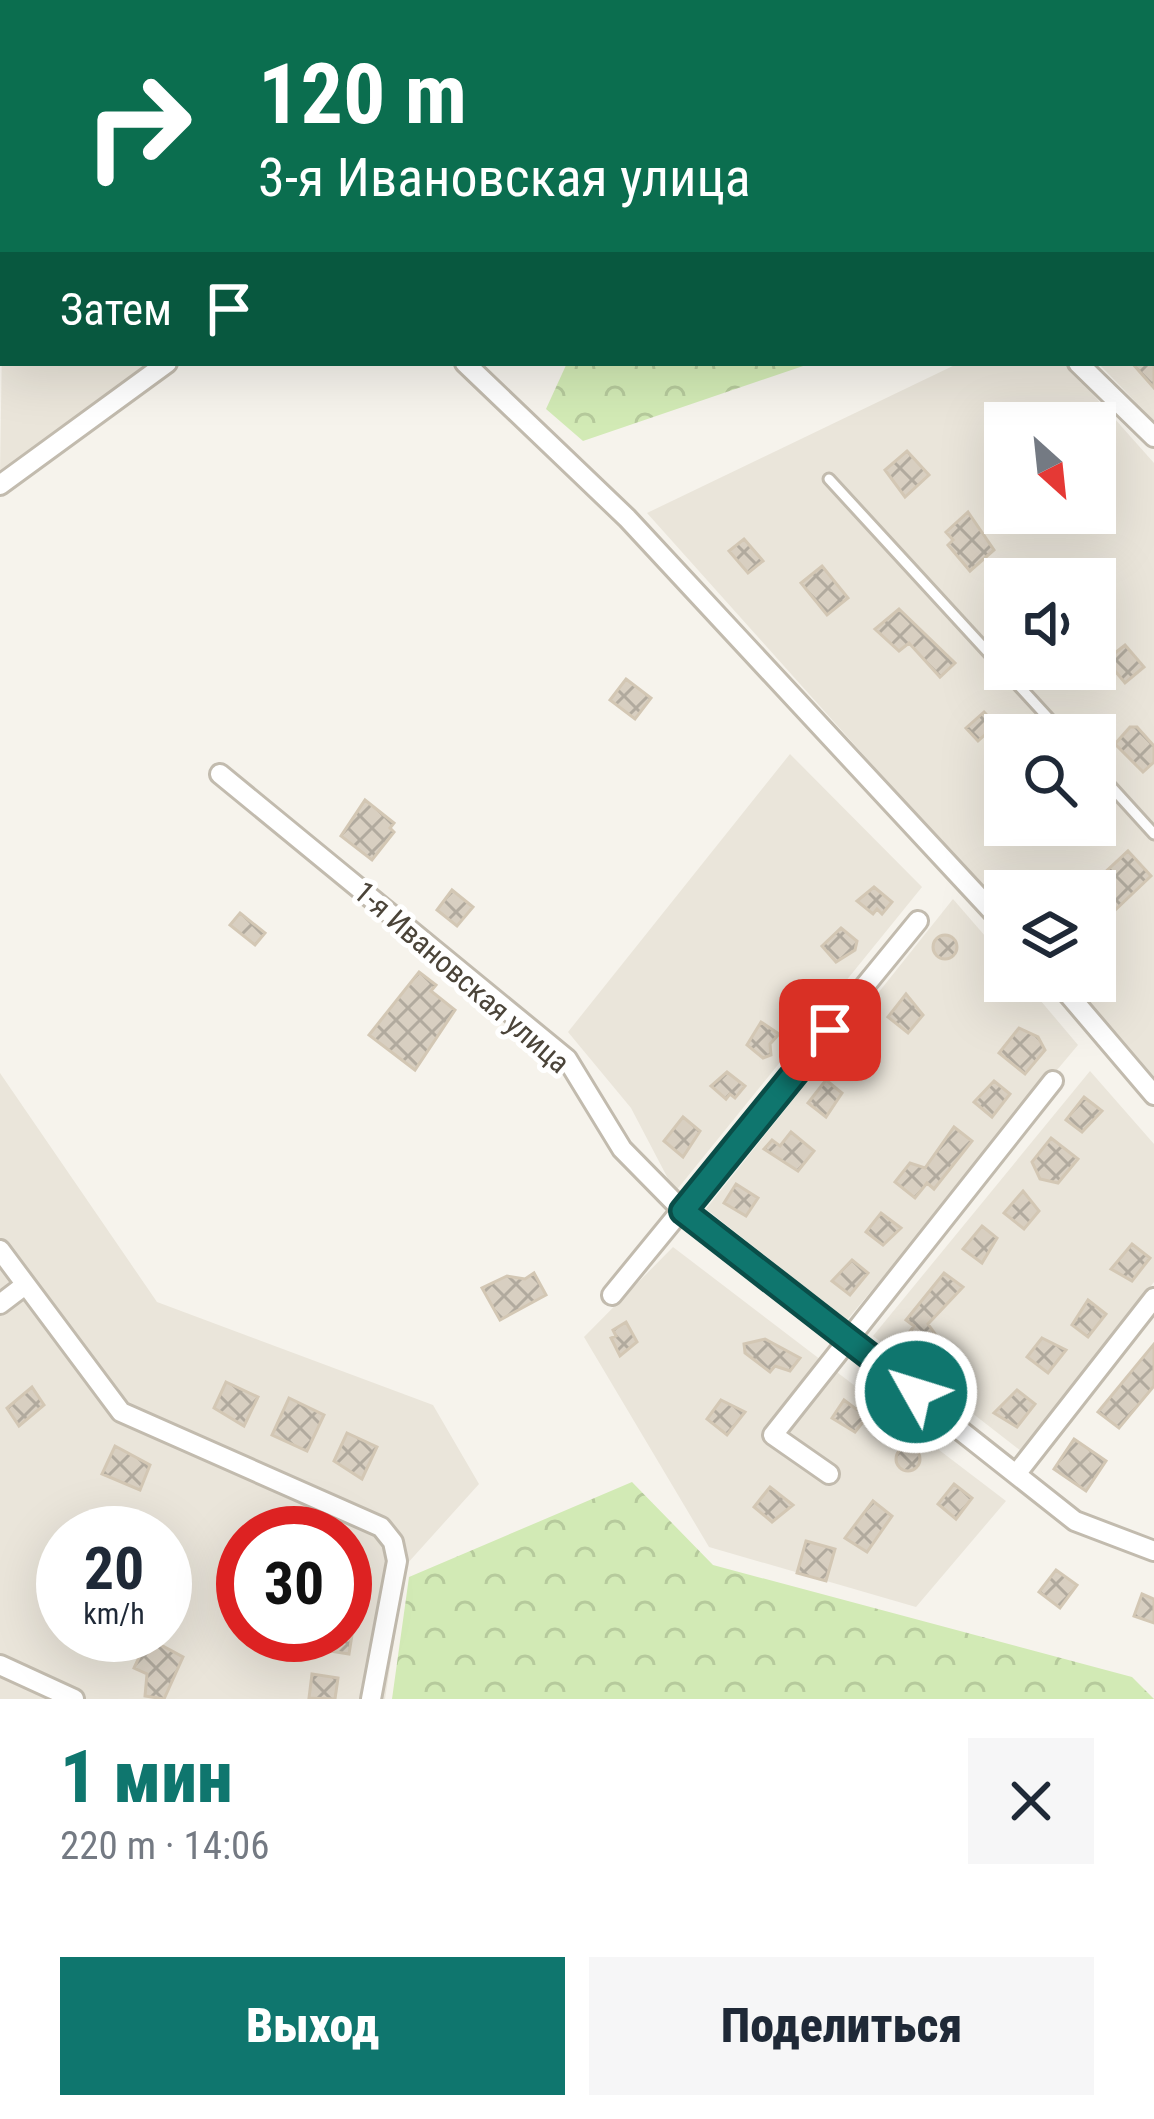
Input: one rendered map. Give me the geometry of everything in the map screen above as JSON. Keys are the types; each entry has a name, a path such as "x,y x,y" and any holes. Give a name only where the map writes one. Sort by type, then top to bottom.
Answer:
{"street":[{"path":"0,485 163,366"},
{"path":"468,366 626,518 984,902"},
{"path":"1081,366 1154,437"},
{"name":"1-я Ивановская улица","path":"220,774 566,1059 622,1149 683,1211 1076,1521 1154,1551"},
{"path":"612,1295 918,921"},
{"path":"1075,1002 1154,1095"},
{"path":"829,1474 773,1435 1053,1082"},
{"path":"0,1250 121,1412 381,1527 393,1542 397,1561 371,1699"},
{"path":"0,1304 25,1285"},
{"path":"1017,1473 1154,1298"},
{"path":"0,1665 74,1699"}],"lane":[{"path":"829,479 1045,714"},
{"path":"1116,792 1154,834"}],"shaded area":[{"path":"2,366 149,366 0,474"},
{"path":"953,366 1068,366 1100,402 984,402 984,534 1116,534 1116,420 1154,463 1154,1079 1085,1002 1116,1002 1116,870 984,870 984,890 647,513"},
{"path":"1101,366 1154,366 1154,421"},
{"path":"790,754 922,887 675,1192 631,1108 568,1032"},
{"path":"953,899 984,935 984,1002 1042,1002 1078,1045 847,1320 706,1209"},
{"path":"1090,1071 1154,1144 1154,1282 1021,1451 873,1336"},
{"path":"0,1073 157,1302 433,1405 479,1484 406,1565 385,1699 0,1699"},
{"path":"673,1247 1006,1501 916,1607 709,1547 584,1337"}],"green space":[{"path":"566,366 803,366 583,441 546,409"},
{"path":"632,1482 713,1565 1132,1677 1154,1699 392,1699 409,1577"}],"building":[{"path":"1135,366 1154,366 1154,388"},
{"path":"907,451 929,475 905,497 885,470"},
{"path":"968,512 994,550 970,571 948,545 953,540 946,532"},
{"path":"744,539 763,561 748,573 729,551"},
{"path":"822,566 848,598 827,615 801,583"},
{"path":"899,609 955,663 940,677 909,643 899,651 875,629"},
{"path":"1125,645 1144,667 1125,683 1116,672 1116,652"},
{"path":"626,679 651,698 635,719 610,700"},
{"path":"986,714 984,736 978,741 966,728"},
{"path":"1130,727 1137,727 1154,746 1154,762 1143,772 1116,743"},
{"path":"365,800 394,823 390,828 394,832 372,860 341,836"},
{"path":"1128,851 1151,876 1116,909 1116,870 1108,870"},
{"path":"874,887 892,902 882,914 877,909 873,914 857,901"},
{"path":"452,890 473,907 457,926 437,910"},
{"path":"240,913 265,933 255,945 230,925"},
{"path":"841,928 857,941 855,950 836,962 822,946"},
{"path":"945,935 954,938 954,956 945,959 936,956 933,947 936,938"},
{"path":"419,972 436,985 431,991 455,1010 415,1070 369,1035"},
{"path":"799,981 817,995 808,1007 803,1003 799,1007 783,995"},
{"path":"906,994 923,1015 908,1033 888,1017"},
{"path":"761,1022 779,1034 770,1044 771,1055 763,1058 747,1045"},
{"path":"1019,1028 1038,1037 1045,1050 1025,1074 999,1053"},
{"path":"859,1038 877,1053 857,1074 841,1061"},
{"path":"727,1072 745,1086 735,1098 730,1094 726,1099 711,1086"},
{"path":"826,1080 842,1093 826,1117 808,1103"},
{"path":"994,1081 1010,1094 992,1117 974,1102"},
{"path":"1084,1097 1102,1111 1082,1132 1066,1120"},
{"path":"683,1117 700,1131 683,1157 664,1141"},
{"path":"954,1127 972,1141 934,1189 927,1183 915,1198 895,1182 910,1163 925,1168"},
{"path":"791,1132 814,1151 798,1171 764,1149 772,1140 780,1146"},
{"path":"1051,1138 1078,1159 1058,1183 1040,1179 1032,1162"},
{"path":"736,1184 758,1198 746,1216 724,1203"},
{"path":"1023,1191 1039,1211 1024,1229 1004,1213"},
{"path":"881,1213 901,1228 883,1245 866,1232"},
{"path":"982,1226 997,1238 982,1263 963,1249"},
{"path":"1132,1244 1150,1258 1132,1281 1111,1269"},
{"path":"852,1260 868,1273 850,1295 832,1281"},
{"path":"534,1273 546,1295 500,1320 482,1288 507,1276 525,1279"},
{"path":"944,1273 963,1287 928,1324 938,1338 923,1357 903,1341 914,1326 906,1320"},
{"path":"1088,1300 1106,1314 1088,1337 1072,1325"},
{"path":"626,1322 637,1342 620,1356 611,1338 616,1336 613,1330"},
{"path":"1042,1338 1066,1350 1048,1373 1027,1357"},
{"path":"765,1339 800,1358 790,1371 775,1366 770,1372 745,1353 744,1344"},
{"path":"1154,1344 1154,1386 1119,1428 1098,1412"},
{"path":"226,1382 258,1397 244,1426 214,1408"},
{"path":"32,1387 44,1405 19,1426 7,1408"},
{"path":"1017,1390 1035,1404 1017,1427 994,1413"},
{"path":"289,1398 324,1415 307,1451 272,1435"},
{"path":"721,1400 745,1412 727,1435 707,1419"},
{"path":"844,1400 856,1409 865,1407 868,1416 855,1432 832,1418"},
{"path":"347,1433 377,1447 362,1479 334,1461"},
{"path":"1074,1439 1106,1461 1086,1491 1054,1469"},
{"path":"115,1446 150,1465 140,1490 102,1474"},
{"path":"908,1447 917,1450 917,1468 908,1471 899,1468 896,1459 899,1450"},
{"path":"954,1484 972,1498 956,1519 938,1504"},
{"path":"770,1487 793,1505 772,1522 754,1507"},
{"path":"873,1501 892,1516 867,1552 845,1538"},
{"path":"806,1541 835,1549 826,1581 797,1573"},
{"path":"1056,1570 1077,1585 1060,1608 1039,1592"},
{"path":"1142,1594 1154,1599 1154,1623 1134,1616"},
{"path":"137,1662 181,1662 164,1699 145,1696 147,1674 134,1668"},
{"path":"312,1674 338,1678 335,1699 309,1698"}],"route":[{"path":"830,1030 683,1211 916,1392"}]}
